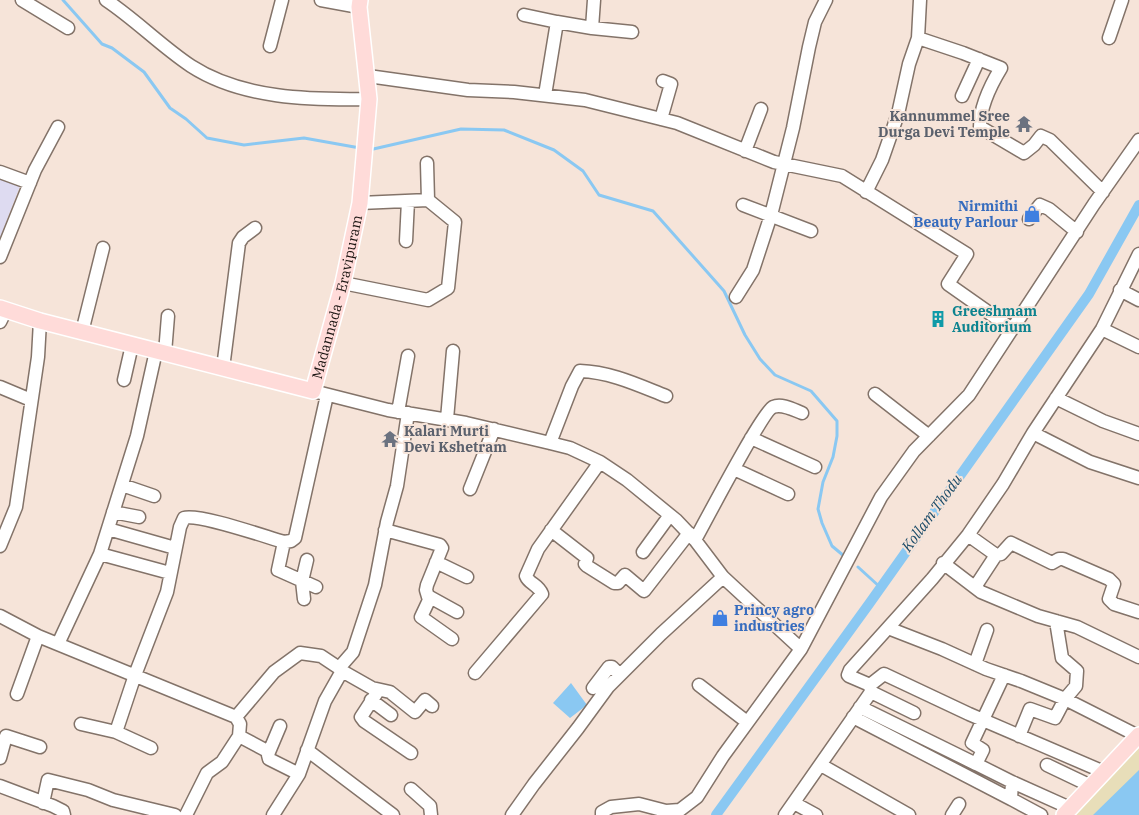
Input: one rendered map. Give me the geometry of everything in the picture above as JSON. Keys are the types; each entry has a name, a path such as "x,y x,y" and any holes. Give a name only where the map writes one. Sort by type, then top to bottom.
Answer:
{"main road":[{"name":"Madannada - Eravipuram","path":"2,313 40,321 320,393 360,203 369,100 360,3"},
{"path":"1067,812 1138,736"}],"street":[{"path":"22,0 68,28"},
{"path":"107,0 192,66 210,76 248,89 316,100 369,100"},
{"path":"270,46 282,0"},
{"path":"321,0 360,3"},
{"path":"592,28 594,0"},
{"path":"736,297 753,270 771,215 782,165 793,128 811,39 826,0"},
{"path":"866,192 882,160 898,114 909,64 918,38 920,0"},
{"path":"1109,38 1122,0"},
{"path":"524,15 592,28 632,32"},
{"path":"545,95 557,22"},
{"path":"918,38 1000,68 991,85 980,115 980,127 1024,153 1041,136 1050,140 1103,192"},
{"path":"962,96 979,59"},
{"path":"368,76 468,90 487,90 585,100 678,123 782,165 842,176 967,254 948,284 1012,329"},
{"path":"660,119 671,84 662,81"},
{"path":"745,151 761,109"},
{"path":"0,257 35,170 58,127"},
{"path":"602,815 602,812 611,807 639,804 666,811 680,810 697,796 747,722 801,649 880,497 914,451 969,395 1139,140"},
{"path":"427,163 428,200"},
{"path":"0,172 30,184"},
{"path":"343,283 428,300 448,288 456,222 428,200 360,203"},
{"path":"406,241 408,201"},
{"path":"743,205 811,231"},
{"path":"1029,219 1040,205 1049,209 1077,232"},
{"path":"223,368 239,243 243,236 256,228"},
{"path":"82,332 103,248"},
{"path":"914,713 848,675 850,670 932,579 943,563 968,535 1003,484 1033,433 1102,329 1139,254"},
{"path":"1120,290 1139,300"},
{"path":"58,644 100,554 161,352 168,316"},
{"path":"0,546 16,507 38,357 40,321"},
{"path":"1102,329 1139,346"},
{"path":"124,380 132,345"},
{"path":"447,419 453,351"},
{"path":"274,815 299,774 325,701 353,652 372,594 385,530 397,486 408,356"},
{"path":"550,443 572,386 580,371 614,376 666,396"},
{"path":"0,388 31,400"},
{"path":"116,732 134,675 167,592 182,521 187,516 208,520 284,542 295,538 320,393 403,412 494,429 570,448 600,462 627,480 670,515 692,537 723,577 801,649"},
{"path":"875,394 929,436"},
{"path":"1056,398 1103,421 1139,434"},
{"path":"550,530 587,558 585,564 587,566 614,583 618,583 625,575 644,590 692,537 770,409 782,406 802,413"},
{"path":"470,489 494,429"},
{"path":"1033,433 1090,462 1139,478"},
{"path":"751,438 815,467"},
{"path":"475,674 542,594 539,586 528,580 526,576 538,549 550,530 600,462"},
{"path":"734,469 788,494"},
{"path":"122,485 154,496"},
{"path":"113,512 138,517"},
{"path":"643,552 670,515"},
{"path":"108,530 176,548"},
{"path":"385,530 440,545 442,548 426,590 429,600 420,617 452,639"},
{"path":"968,535 996,555"},
{"path":"284,542 278,570 316,587"},
{"path":"975,587 996,555 1001,554 1011,543 1052,563 1059,559 1063,560 1109,578 1114,584 1109,600 1114,604 1139,612"},
{"path":"100,554 170,574"},
{"path":"304,600 302,581 306,560"},
{"path":"436,562 467,577"},
{"path":"943,563 981,592 1038,616 1077,627 1139,657"},
{"path":"512,815 608,687 661,634 723,577"},
{"path":"428,596 457,612"},
{"path":"0,616 38,636 236,716 240,724 239,736 222,762 207,773 186,815"},
{"path":"1019,736 1030,709 1055,718 1065,699 1076,686 1077,671 1062,658 1056,621"},
{"path":"888,628 1065,699 1138,736"},
{"path":"975,664 987,630"},
{"path":"18,694 38,636"},
{"path":"236,716 274,672 300,653 321,656 375,696 391,715"},
{"path":"594,688 609,667 612,666 620,675"},
{"path":"785,815 821,765 871,689 884,674 1019,736 1104,772"},
{"path":"976,764 983,750 972,744 1004,675"},
{"path":"699,685 747,722"},
{"path":"411,753 364,722 361,717 375,696 390,692 415,712 425,700 432,706"},
{"path":"856,712 976,764 1067,812"},
{"path":"856,712 1041,815"},
{"path":"81,724 116,732 152,748"},
{"path":"280,726 268,755 269,759 299,774"},
{"path":"0,758 6,736 40,747"},
{"path":"239,736 269,752"},
{"path":"307,750 393,815"},
{"path":"821,765 909,815"},
{"path":"1047,765 1091,786"},
{"path":"43,804 48,780 88,790 113,800 175,815"},
{"path":"1011,799 1012,782"},
{"path":"0,786 43,804 58,808 63,811 64,815"},
{"path":"411,789 430,806 431,815 438,815"},
{"path":"794,803 816,815"},
{"path":"952,815 959,804"}],"shaded area":[{"path":"0,179 20,186 0,238"}],"sand":[{"path":"1139,746 1139,815 1071,815"}],"water":[{"path":"571,683 587,705 570,718 553,703"},
{"path":"1139,770 1139,815 1093,815"}],"waterway":[{"path":"63,0 102,44 112,48 144,72 170,108 186,119 207,138 244,145 304,138 360,148"},
{"path":"369,150 461,129 504,130 554,150 583,171 599,195 653,211 724,291 745,335 760,359 775,375 811,391 837,421 837,436 833,457 823,482 818,509 832,546 844,556"},
{"name":"Kollam Thodu","path":"716,815 869,604 1089,294 1139,205"},
{"path":"858,567 881,588"}],"place":[{"name":"Kannummel Sree Durga Devi Temple","path":"1024,124"},
{"name":"Nirmithi Beauty Parlour","path":"1032,214"},
{"name":"Greeshmam Auditorium","path":"938,319"},
{"name":"Kalari Murti Devi Kshetram","path":"390,439"},
{"name":"Princy agro industries","path":"720,618"}]}
